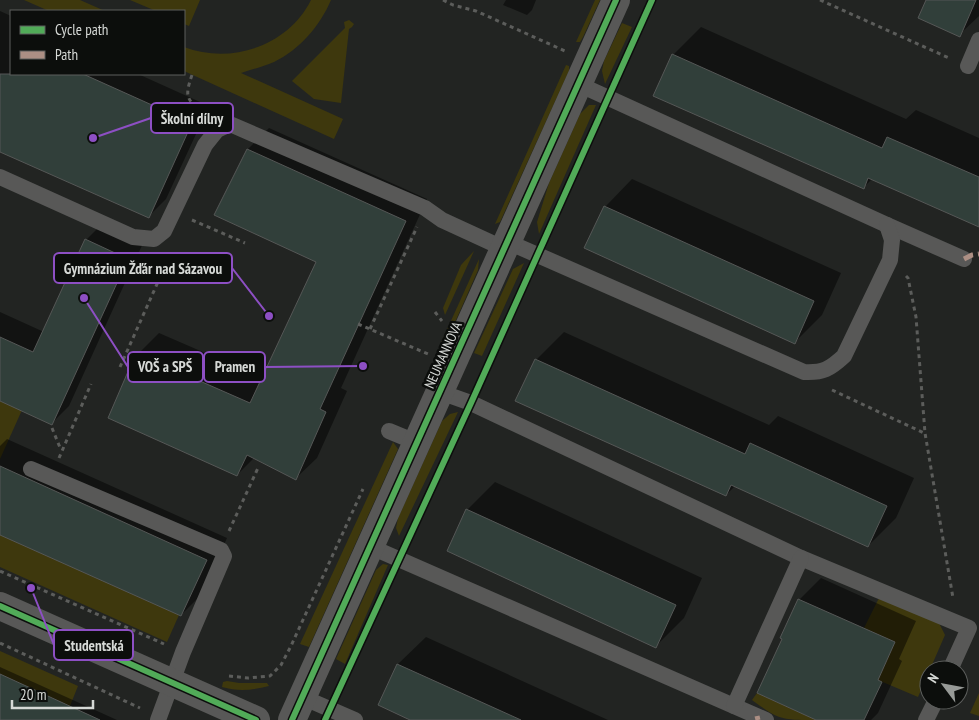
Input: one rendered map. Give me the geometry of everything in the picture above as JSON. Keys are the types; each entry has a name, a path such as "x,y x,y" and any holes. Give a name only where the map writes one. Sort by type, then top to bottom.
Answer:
{"street":[{"name":"NEUMANNOVA","path":"297,708 507,246 616,0"},
{"path":"0,606 256,720"}],"lane":[{"path":"968,66 979,40"},
{"path":"578,84 887,226 964,259"},
{"path":"0,177 133,237 154,239 164,231 205,145 217,130 230,124 244,128 425,208 442,220 804,372 815,372 832,367 844,356 890,260 892,240 887,226"},
{"path":"440,392 471,403 801,558 969,628 955,660"},
{"path":"390,431 418,443"},
{"path":"31,468 221,550 224,556 183,652 159,718"},
{"path":"371,547 766,720"},
{"path":"734,706 801,558"},
{"path":"297,708 355,720"}],"path":[{"path":"443,0 453,5 476,11 568,53"},
{"path":"820,0 968,66"},
{"path":"192,75 187,95 217,130"},
{"path":"370,330 425,208"},
{"path":"186,218 245,243"},
{"path":"120,367 171,253"},
{"path":"890,260 908,278 916,317 925,433 957,623"},
{"path":"435,312 443,324"},
{"path":"358,324 427,354"},
{"path":"804,372 818,383 925,433"},
{"path":"52,428 62,451 91,384"},
{"path":"221,550 258,468"},
{"path":"223,675 248,678 270,676 281,665 365,485"},
{"path":"0,571 183,652"},
{"path":"0,643 159,718"}],"shaded area":[{"path":"24,0 80,0 103,10 47,10"},
{"path":"130,0 200,0 189,26 185,24 185,10 154,10"},
{"path":"311,0 331,0 315,28 292,51 270,64 241,73 343,119 334,139 185,71 185,47 220,54 256,48 273,40 301,16"},
{"path":"595,0 600,0 583,37 580,42 576,42"},
{"path":"349,20 354,24 349,29 341,103 314,99 292,81 345,28 344,22"},
{"path":"622,23 632,27 605,84 602,71 604,61"},
{"path":"566,65 569,66 569,71 500,222 495,224"},
{"path":"589,105 596,105 539,234 537,222 549,183 580,114"},
{"path":"474,251 445,315 443,308 461,265"},
{"path":"479,259 478,270 445,345 440,345"},
{"path":"524,263 482,356 474,353 513,269"},
{"path":"0,401 22,410 0,459"},
{"path":"458,412 399,536 396,528 398,518 442,421 450,414"},
{"path":"393,442 398,449 309,647 300,644"},
{"path":"0,534 179,615 167,642 0,567"},
{"path":"383,564 388,565 345,664 336,659 376,570"},
{"path":"880,596 939,623 945,635 934,660 919,660 918,697 878,680 895,642 864,628"},
{"path":"0,651 78,686 70,706 0,674"},
{"path":"223,682 267,683 269,686 257,689 234,690 222,687"},
{"path":"757,693 816,720 781,718 752,700"},
{"path":"979,693 979,716 970,713"}],"building":[{"path":"926,0 976,0 960,37 918,18"},
{"path":"672,54 882,148 887,137 979,177 979,227 868,178 864,189 653,96"},
{"path":"0,74 85,75 192,123 149,218 0,152"},
{"path":"247,149 406,221 320,409 326,412 296,480 247,455 237,476 108,418 136,353 250,403 316,262 214,215"},
{"path":"604,206 814,301 795,344 584,248"},
{"path":"85,239 128,259 52,425 0,401 0,337 33,352"},
{"path":"535,359 745,454 750,443 887,506 868,547 731,485 726,496 515,401"},
{"path":"0,466 207,560 181,616 0,535"},
{"path":"466,509 676,605 656,648 447,551"},
{"path":"798,599 895,642 878,680 882,682 864,720 816,720 757,693"},
{"path":"397,664 521,720 410,720 378,705"},
{"path":"0,674 100,720 0,720"}],"marked path":[{"path":"964,259 979,254"},
{"path":"757,716 758,720"}],"cycle path":[{"path":"292,720 616,0"},
{"path":"325,720 471,403 652,0"},
{"path":"0,606 256,720"}],"place":[{"name":"Školní dílny","path":"93,138"},
{"name":"VOŠ a SPŠ","path":"84,298"},
{"name":"Gymnázium Žďár nad Sázavou","path":"269,316"},
{"name":"Pramen","path":"363,366"},
{"name":"Studentská","path":"31,588"}]}
